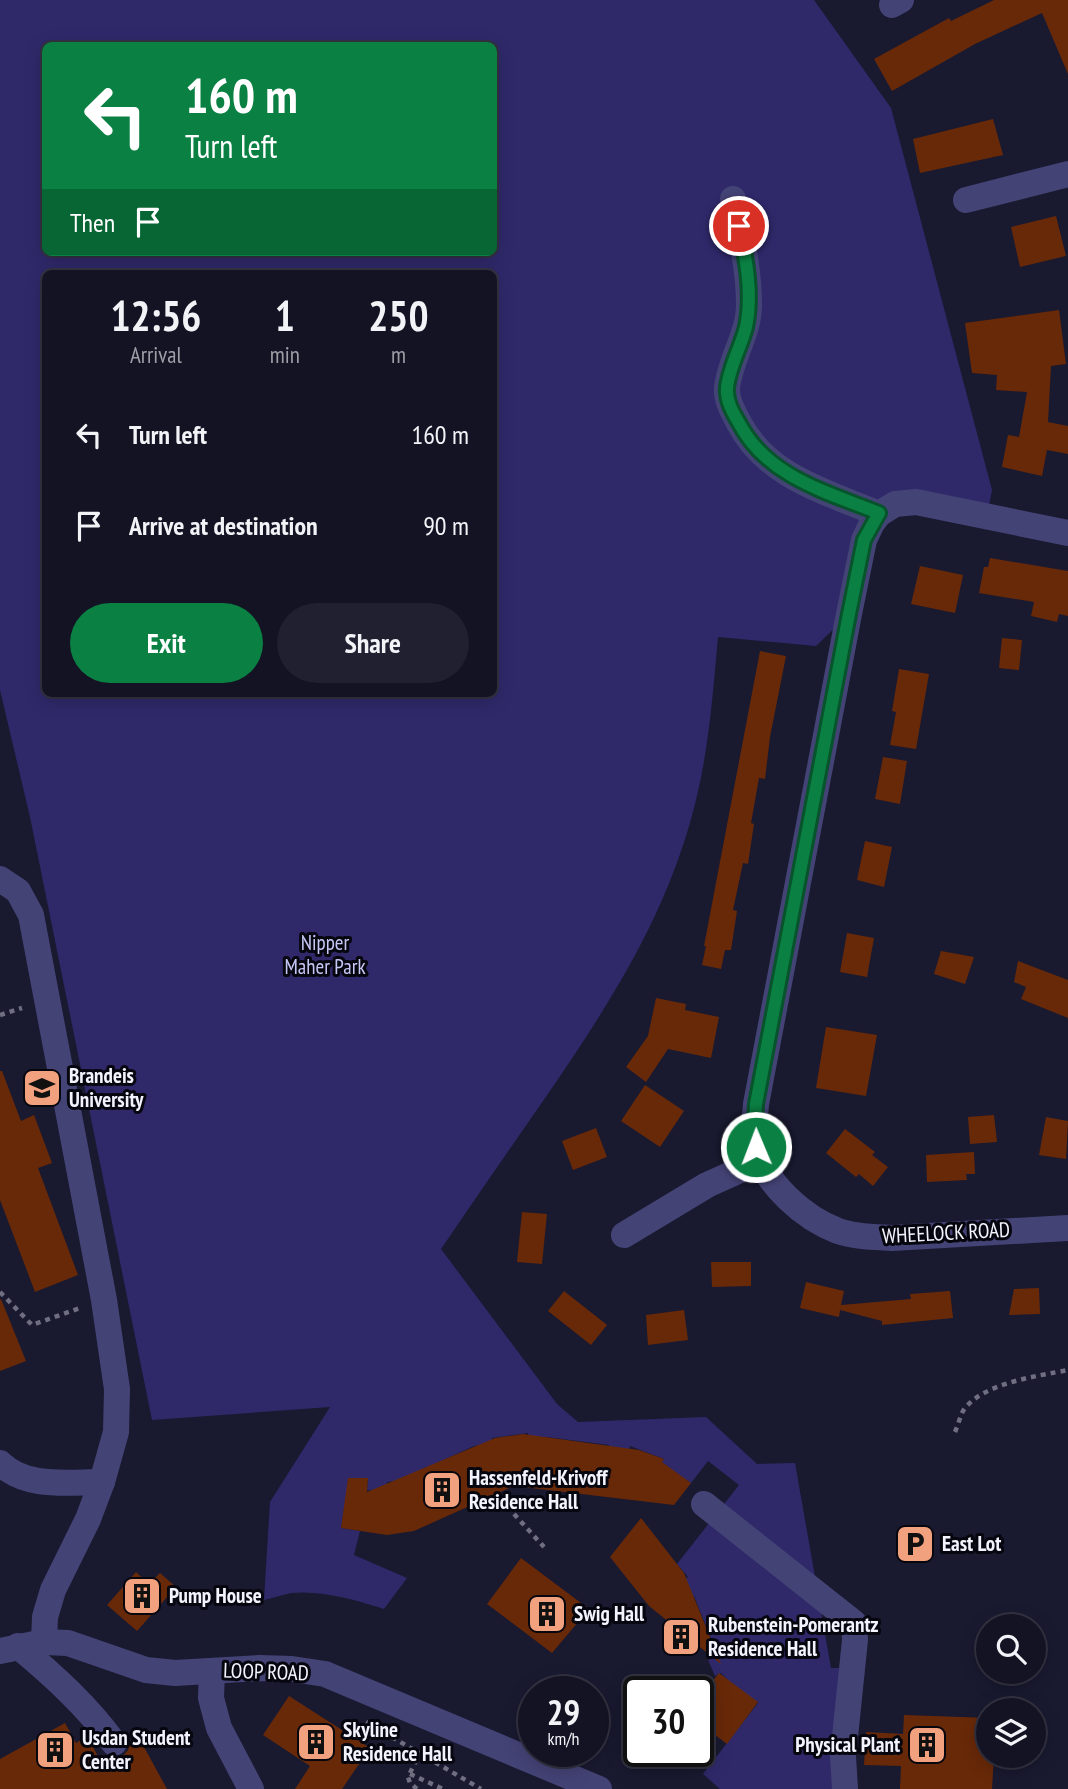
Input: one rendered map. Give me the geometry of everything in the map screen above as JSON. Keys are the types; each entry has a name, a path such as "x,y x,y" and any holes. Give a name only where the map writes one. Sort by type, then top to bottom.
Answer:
{"street":[{"path":"965,200 1068,174"},
{"path":"733,199 743,248 749,307 727,389 733,412 743,432 761,454 788,475 879,513 895,504 916,502 1068,533"},
{"name":"WHEELOCK ROAD","path":"879,513 864,540 756,1104 754,1135 760,1161 777,1185 807,1213 838,1231 855,1235 892,1238 1068,1228"},
{"path":"0,879 18,891 31,915 104,1300 117,1388 116,1432 102,1482 88,1519 53,1590 46,1617 21,1646 74,1695 114,1744"},
{"path":"624,1235 707,1185 760,1161"},
{"path":"0,1464 19,1477 43,1482 102,1482"},
{"path":"704,1504 854,1623 855,1640 843,1756 845,1789"},
{"name":"LOOP ROAD","path":"21,1646 68,1643 146,1670 175,1673 292,1669 325,1674 599,1789"},
{"path":"212,1671 211,1698 219,1728 251,1789"}],"path":[{"path":"0,1293 32,1325 104,1300"},
{"path":"955,1432 964,1410 978,1396 1017,1381 1068,1370"},
{"path":"514,1514 544,1547"},
{"path":"362,1720 481,1789"},
{"path":"417,1789 408,1777 420,1752"},
{"path":"410,1774 443,1789"}],"green space":[{"name":"Nipper Maher Park","path":"0,0 814,0 891,108 992,490 987,516 887,508 849,614 816,646 718,637 707,740 696,800 670,882 653,920 634,958 591,1030 441,1249 557,1404 578,1422 706,1417 757,1464 795,1463 831,1668 851,1668 845,1789 720,1789 703,1774 708,1767 714,1767 714,1760 758,1703 721,1673 715,1676 708,1660 718,1656 694,1596 690,1596 682,1580 688,1577 677,1564 739,1485 708,1461 691,1483 660,1464 664,1459 630,1446 629,1451 609,1449 609,1445 547,1437 528,1439 528,1433 492,1438 493,1443 474,1446 397,1481 387,1482 386,1493 367,1490 368,1479 349,1478 341,1528 360,1531 354,1555 407,1578 384,1609 327,1594 303,1592 264,1600 270,1502 330,1407 152,1420 30,817 0,690"}],"building":[{"path":"994,0 1068,0 1068,74 1042,13 975,44 892,91 874,59 949,18 951,21"},
{"path":"993,119 1003,155 920,173 913,139"},
{"path":"1056,216 1066,256 1020,267 1011,227"},
{"path":"1059,310 1066,364 1051,366 1048,422 1068,426 1068,454 1047,450 1042,476 1002,467 1008,435 1019,437 1027,392 996,390 997,375 972,373 965,323"},
{"path":"990,558 1068,571 1068,616 1059,614 1057,622 1031,616 1034,602 979,593 984,567 988,567"},
{"path":"920,566 963,575 955,613 911,604"},
{"path":"1002,638 1022,640 1019,670 999,668"},
{"path":"760,651 786,656 770,737 765,779 759,778 751,823 754,824 748,864 743,863 733,910 737,911 731,950 725,950 721,969 702,965 704,946"},
{"path":"899,669 929,674 916,749 890,745"},
{"path":"883,757 907,761 900,804 875,799"},
{"path":"865,841 892,847 884,887 857,880"},
{"path":"847,933 874,938 867,977 840,972"},
{"path":"941,951 974,957 965,984 934,974"},
{"path":"1018,961 1068,980 1068,1018 1021,999 1026,987 1014,982"},
{"path":"656,998 686,1004 685,1010 719,1017 711,1058 668,1049 646,1082 626,1067 648,1036"},
{"path":"826,1027 877,1035 866,1096 816,1088"},
{"path":"0,1071 21,1121 34,1115 52,1163 38,1168 78,1275 35,1292 0,1200"},
{"path":"645,1085 684,1111 660,1147 621,1121"},
{"path":"994,1115 997,1142 970,1144 968,1117"},
{"path":"1046,1117 1068,1121 1066,1159 1039,1155"},
{"path":"596,1128 607,1157 573,1170 562,1141"},
{"path":"845,1129 875,1152 872,1155 888,1167 873,1186 859,1174 856,1177 826,1153"},
{"path":"974,1152 975,1174 966,1174 967,1180 927,1182 926,1155"},
{"path":"522,1212 547,1214 542,1264 517,1262"},
{"path":"711,1262 751,1262 751,1286 712,1287"},
{"path":"806,1282 844,1291 841,1305 911,1299 910,1294 950,1291 953,1318 882,1325 882,1321 840,1310 839,1317 800,1308"},
{"path":"1039,1288 1040,1314 1009,1315 1014,1289"},
{"path":"564,1291 607,1325 591,1345 548,1311"},
{"path":"0,1300 26,1361 0,1371"},
{"path":"684,1310 688,1340 648,1345 646,1315"},
{"path":"523,1434 639,1450 664,1459 662,1462 691,1483 674,1505 514,1486 414,1531 387,1535 341,1528 348,1478 368,1478 367,1492 495,1438"},
{"path":"641,1518 684,1573 721,1664 649,1606 610,1557"},
{"name":"Swig Hall","path":"521,1558 589,1609 552,1653 487,1604"},
{"name":"Pump House","path":"136,1572 149,1584 160,1573 176,1587 137,1631 107,1605"},
{"path":"719,1673 758,1702 727,1744 714,1734 714,1679"},
{"name":"Skyline Residence Hall","path":"289,1696 370,1748 342,1789 295,1789 310,1766 263,1735"},
{"name":"Physical Plant","path":"904,1715 976,1718 976,1768 993,1768 992,1789 900,1789 901,1766 864,1765 866,1732 903,1734"},
{"name":"Usdan Student Center","path":"65,1723 76,1743 87,1736 99,1758 104,1755 115,1759 123,1756 130,1741 138,1736 167,1789 0,1789 0,1759"}],"place":[{"name":"Brandeis University","path":"42,1088"},
{"name":"Hassenfeld-Krivoff Residence Hall","path":"442,1490"},
{"name":"East Lot","path":"915,1544"},
{"name":"Pump House","path":"142,1596"},
{"name":"Swig Hall","path":"547,1614"},
{"name":"Rubenstein-Pomerantz Residence Hall","path":"681,1637"},
{"name":"Skyline Residence Hall","path":"316,1742"},
{"name":"Physical Plant","path":"927,1745"},
{"name":"Usdan Student Center","path":"55,1750"}],"route":[{"path":"739,226 748,276 749,307 727,389 733,412 743,432 761,454 788,475 879,513 864,540 849,614 756,1104 756,1147"}]}
